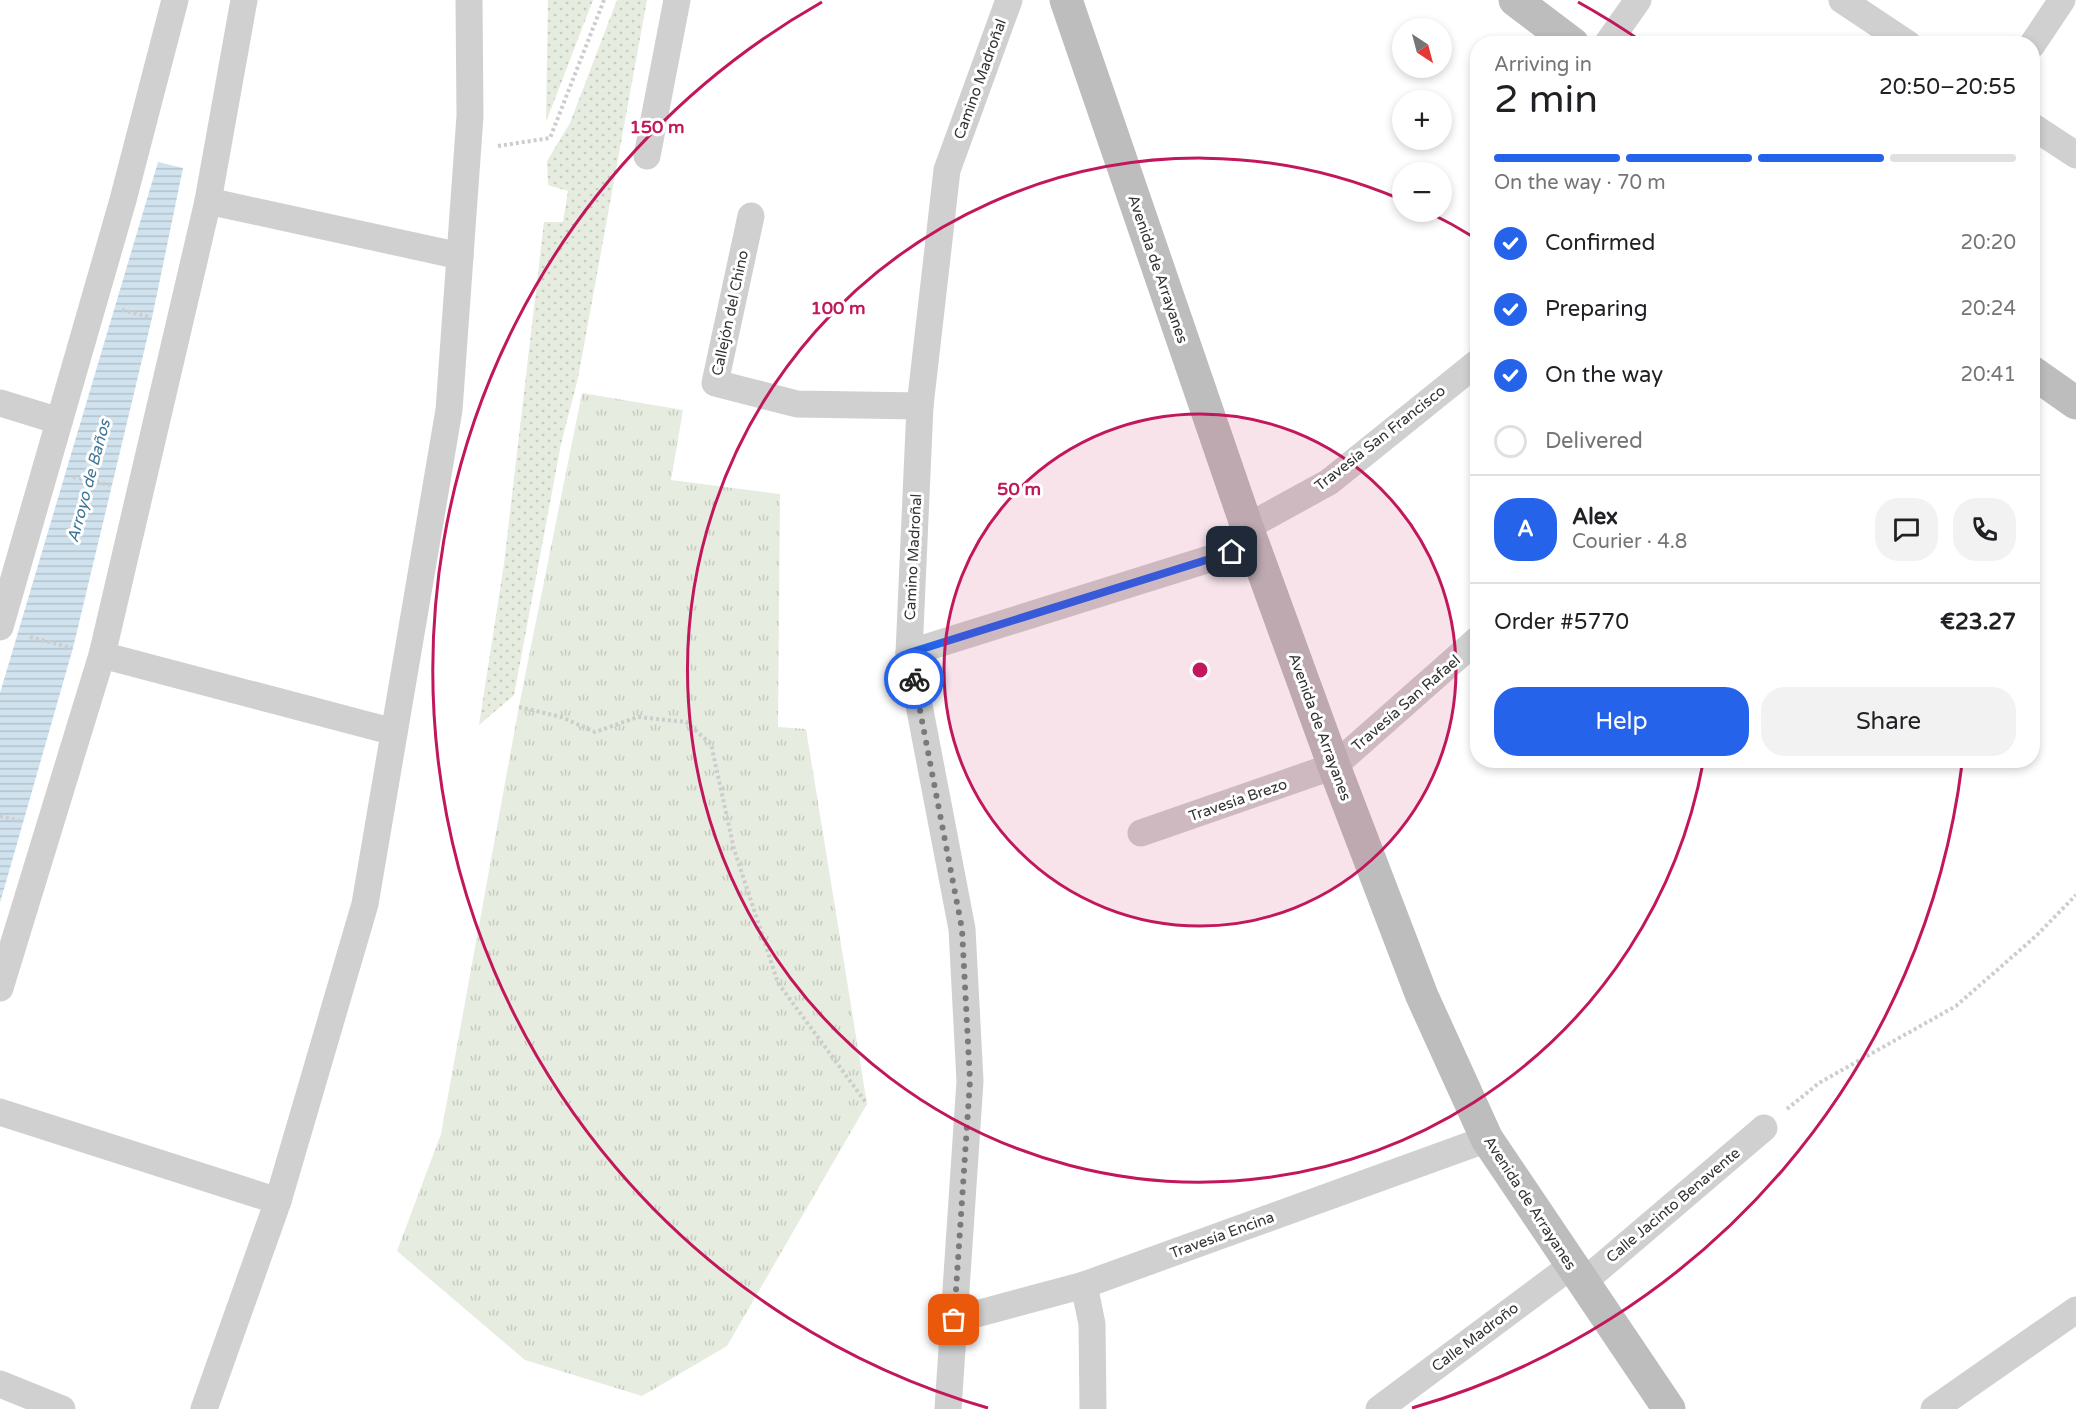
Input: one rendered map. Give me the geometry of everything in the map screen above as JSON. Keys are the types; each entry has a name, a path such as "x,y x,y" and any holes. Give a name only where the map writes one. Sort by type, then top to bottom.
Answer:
{"street":[{"path":"0,627 123,200 175,0"},
{"path":"0,988 102,655 208,201 244,0"},
{"path":"204,1409 278,1201 365,904 449,410 467,151 469,0"},
{"path":"647,156 677,0"},
{"name":"Camino Madroñal","path":"948,1409 970,1081 962,929 909,653 920,406 947,170 1009,0"},
{"name":"Avenida de Arrayanes","path":"1065,0 1251,536 1334,766 1422,996 1487,1139 1669,1409"},
{"path":"1515,0 1562,36"},
{"path":"1613,36 1638,0"},
{"path":"1842,0 1896,36"},
{"path":"2038,36 2061,0"},
{"path":"2040,131 2076,155"},
{"path":"208,201 460,256"},
{"name":"Callejón del Chino","path":"751,216 715,383 797,404 920,406"},
{"name":"Travesía San Francisco","path":"909,653 1251,536 1329,482 1470,368"},
{"path":"2040,378 2076,403"},
{"path":"0,403 59,421"},
{"name":"Travesía San Rafael","path":"1334,766 1470,646"},
{"path":"102,655 394,732"},
{"name":"Travesía Brezo","path":"1141,833 1334,766"},
{"path":"0,1112 278,1201"},
{"name":"Calle Jacinto Benavente","path":"1576,1274 1764,1128"},
{"name":"Travesía Encina","path":"954,1320 1084,1285 1487,1139"},
{"name":"Calle Madroño","path":"1379,1409 1576,1274"},
{"path":"1084,1285 1092,1324 1093,1409"},
{"path":"1934,1409 2076,1310"},
{"path":"0,1384 62,1409"}],"path":[{"path":"467,151 550,138 604,0"},
{"path":"114,308 152,318"},
{"path":"64,475 110,485"},
{"path":"28,637 73,648"},
{"path":"519,707 561,717 595,732 638,717 686,722 711,744 734,849 777,984 867,1104"},
{"path":"0,816 25,823"},
{"path":"1764,1128 1819,1083 1956,1006 2036,936 2076,895"}],"green space":[{"path":"548,0 593,0 546,122"},
{"path":"617,0 647,0 578,378 561,444 514,695 479,725 504,564 544,222 563,222 568,191 548,185 547,161 570,123"},
{"path":"582,393 683,410 671,480 780,494 778,727 806,729 867,1104 727,1346 642,1396 525,1360 397,1251 441,1134 520,701"}],"water":[{"name":"Arroyo de Baños","path":"158,162 183,168 152,318 73,648 0,903 0,693"}],"way so far":[{"path":"914,679 962,929 970,1081 954,1320"}],"route":[{"path":"914,679 909,653 1232,552"}]}
